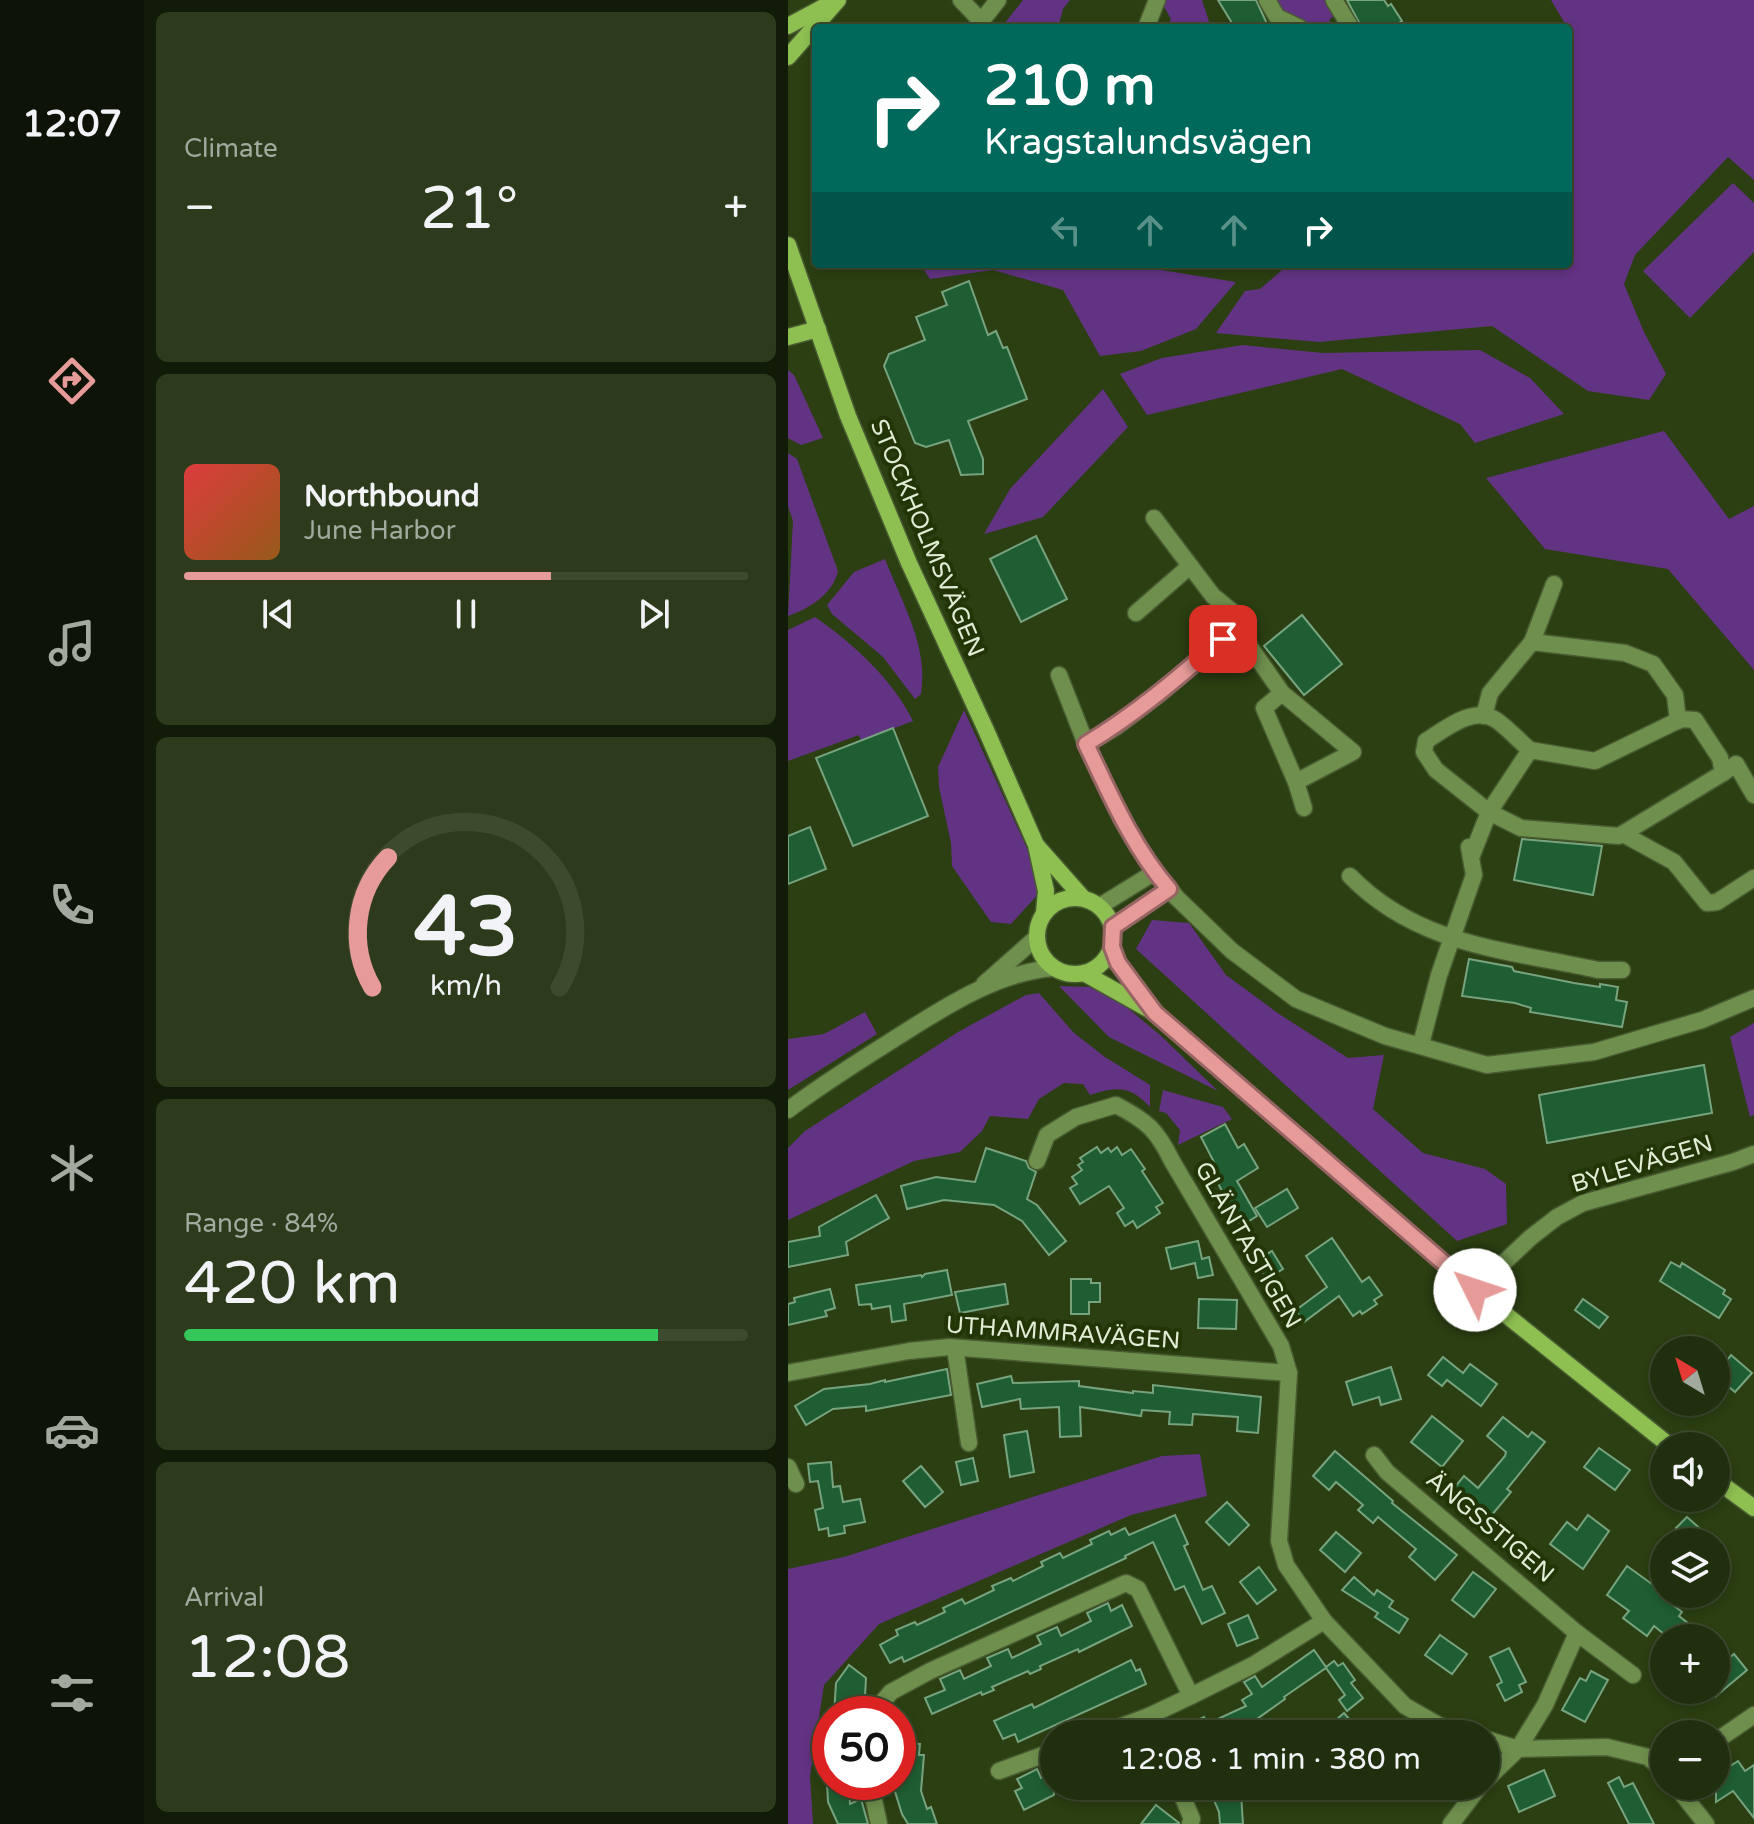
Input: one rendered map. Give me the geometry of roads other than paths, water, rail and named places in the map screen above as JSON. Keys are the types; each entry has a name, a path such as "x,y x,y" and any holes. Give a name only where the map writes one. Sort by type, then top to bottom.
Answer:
{"main road":[{"path":"788,26 837,0"},
{"path":"816,24 837,0"},
{"path":"788,57 812,29"},
{"name":"STOCKHOLMSVÄGEN","path":"788,245 848,416 909,563 1036,845 1046,891 1044,913"},
{"path":"788,337 818,329"},
{"name":"STOCKHOLMSVÄGEN","path":"1036,845 1083,898"},
{"path":"1112,947 1097,967 1084,973 1070,974 1053,968 1044,958 1037,937 1038,924 1044,913 1061,900 1083,898 1100,906 1113,927 1112,947 1118,963 1155,1013"},
{"path":"1084,973 1155,1013 1475,1290 1652,1432"},
{"path":"1730,1490 1754,1508"}],"street":[{"path":"961,0 978,24 998,0"},
{"path":"1148,24 1157,0"},
{"path":"1267,0 1277,17 1292,24"},
{"path":"1334,0 1349,24"},
{"path":"1086,744 1116,727 1158,695 1223,639 1234,613 1213,596 1154,518"},
{"path":"1136,613 1190,566"},
{"path":"1484,716 1490,693 1532,642 1554,584"},
{"path":"1223,639 1245,640 1282,693 1353,752 1296,782"},
{"path":"1532,642 1625,653 1653,664 1675,695 1678,721"},
{"path":"1059,675 1086,744 1122,820 1155,872 1232,951 1296,999 1385,1036 1487,1065 1594,1052 1702,1020 1754,998"},
{"path":"1282,693 1264,708 1304,808"},
{"path":"1723,773 1720,758 1695,720 1678,721 1595,761 1530,750 1494,718 1475,715 1449,725 1426,741 1424,752 1436,770 1489,812 1521,828 1619,836 1723,773 1736,764 1754,795"},
{"path":"1421,1044 1451,939 1474,875 1470,849 1489,812 1530,750"},
{"path":"1623,834 1674,862 1707,903 1717,902 1754,878"},
{"path":"1100,906 1155,872"},
{"path":"1350,876 1369,896 1409,921 1451,939 1598,970 1622,970"},
{"path":"1113,927 1169,889"},
{"path":"977,990 1037,937"},
{"path":"788,1110 916,1025 977,990 1029,971 1053,968"},
{"name":"GLÄNTASTIGEN","path":"1037,1161 1047,1135 1076,1117 1116,1105 1142,1118 1160,1137 1281,1346 1289,1373 1279,1541 1286,1565 1324,1621 1405,1706 1430,1720"},
{"name":"BYLEVÄGEN","path":"1475,1290 1530,1238 1557,1217 1583,1203 1754,1154"},
{"path":"955,1348 969,1443"},
{"name":"UTHAMMRAVÄGEN","path":"788,1373 909,1351 955,1348 1289,1373"},
{"name":"ÄNGSSTIGEN","path":"1374,1455 1387,1472 1577,1633 1633,1675"},
{"path":"788,1467 796,1484"},
{"path":"888,1696 930,1671 1126,1583 1138,1589 1191,1696"},
{"path":"1138,1720 1253,1665 1324,1621"},
{"path":"1500,1766 1518,1749 1545,1705 1577,1633"},
{"path":"1730,1731 1754,1715"},
{"path":"1149,1716 1151,1720"},
{"path":"1500,1743 1518,1749 1607,1747 1650,1759"},
{"path":"999,1771 1040,1756"},
{"path":"874,1800 879,1824"},
{"path":"1184,1800 1192,1819 1190,1824"},
{"path":"1451,1824 1467,1800"},
{"path":"1687,1800 1706,1824"}]}
